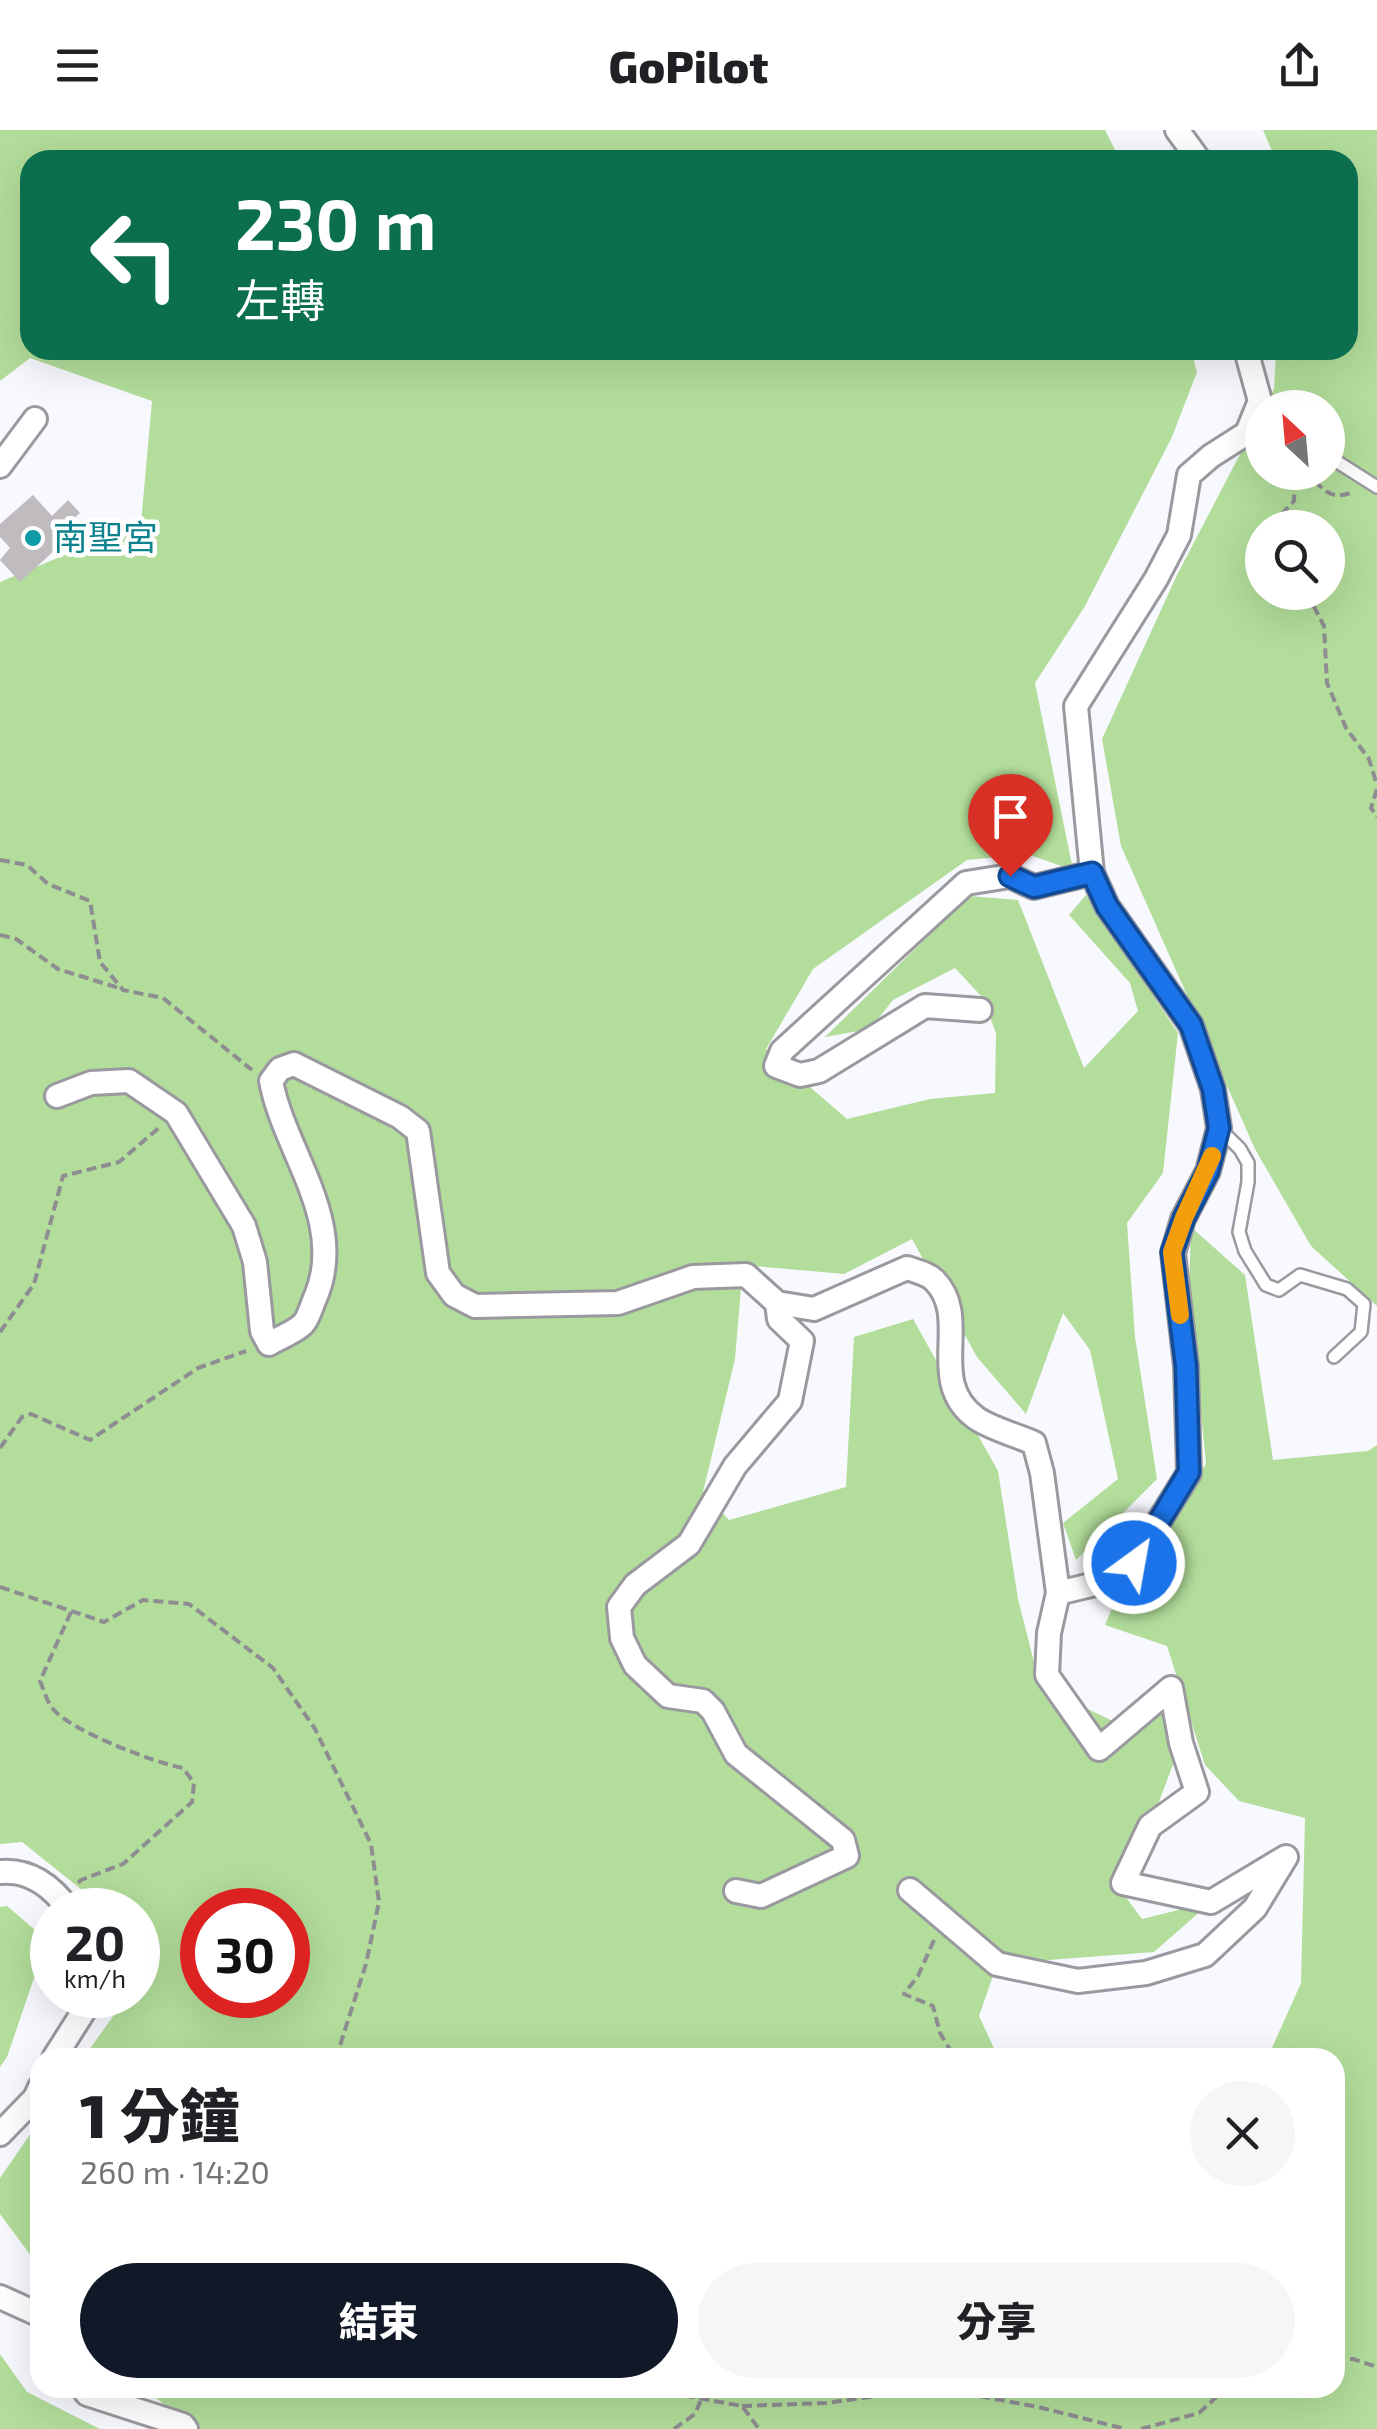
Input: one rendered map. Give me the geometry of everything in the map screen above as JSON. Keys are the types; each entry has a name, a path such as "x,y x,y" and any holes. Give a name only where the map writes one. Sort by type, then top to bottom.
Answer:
{"street":[{"path":"1249,360 1257,390"},
{"path":"0,466 35,420"},
{"path":"1058,1593 1091,1585 1134,1563 1189,1472 1186,1366 1172,1252 1208,1171 1219,1128 1213,1089 1191,1025 1107,906 1092,873 1076,706 1156,579 1179,535 1189,476 1211,456 1245,440"},
{"path":"980,1010 925,1006 819,1071 800,1076 776,1066 782,1050 966,884 1010,876 1034,887 1092,873"},
{"path":"56,1096 90,1084 129,1081 176,1114 244,1226 255,1262 262,1330 269,1344 304,1323 320,1284 324,1244 318,1206 274,1100 271,1080 280,1069 294,1064 400,1117 418,1131 438,1272 454,1296 475,1306 618,1303 693,1277 746,1275 777,1303 814,1308 907,1268 934,1278 950,1304 949,1376 960,1401 977,1418 1034,1443 1042,1473 1058,1593 1049,1633 1047,1675 1099,1749 1171,1688 1181,1743 1197,1792 1150,1826 1122,1883 1211,1902 1286,1857 1255,1908 1205,1956 1146,1973 1078,1981 997,1964 910,1890"},
{"path":"736,1891 761,1896 847,1856 843,1840 736,1754 713,1710 703,1700 668,1696 635,1665 622,1638 619,1607 635,1586 689,1544 735,1466 790,1400 802,1342 779,1319 777,1303"},
{"path":"0,1872 14,1871 38,1878 48,1888"},
{"path":"60,2048 79,2018"},
{"path":"0,2134 30,2103"},
{"path":"0,2296 30,2310"},
{"path":"99,2398 186,2429"}],"lane":[{"path":"1345,467 1374,486"},
{"path":"1219,1128 1248,1163 1240,1232 1245,1251 1266,1286 1279,1290 1300,1275 1347,1289 1364,1304 1361,1332 1334,1357"}],"path":[{"path":"1286,510 1294,501 1295,482 1312,478 1328,495 1341,497 1374,486"},
{"path":"1316,610 1324,626 1327,683 1346,728 1369,759 1377,787 1370,808 1377,817"},
{"path":"0,860 27,865 48,884 90,900 100,962 122,990"},
{"path":"0,935 16,939 58,969 122,990 163,998 249,1066 274,1100"},
{"path":"0,1332 34,1284 63,1176 119,1162 176,1114"},
{"path":"0,1448 22,1417 31,1414 90,1440 198,1368 269,1344"},
{"path":"0,1588 104,1622 143,1600 188,1604 274,1668 314,1729 371,1844 378,1902 366,1964 339,2048"},
{"path":"71,1612 40,1681 53,1709 78,1727 166,1765 183,1768 194,1782 192,1802 123,1864 80,1880 76,1888"},
{"path":"944,1918 918,1976 904,1994 933,2006 940,2033 949,2048"},
{"path":"1345,2359 1377,2367"},
{"path":"691,2398 742,2406 863,2398"},
{"path":"990,2398 1126,2429"},
{"path":"1141,2429 1199,2413 1215,2398"},
{"path":"674,2429 695,2414 700,2400"},
{"path":"742,2406 759,2429"}],"green space":[{"path":"0,130 1105,130 1115,150 20,150 20,360 27,360 0,381"},
{"path":"1263,130 1377,130 1377,1306 1311,1246 1255,1149 1121,846 1102,739 1177,575 1245,445 1245,490 1345,490 1345,390 1274,390 1275,360 1358,360 1358,150 1272,150"},
{"path":"36,360 1194,360 1197,372 1172,437 1085,606 1035,683 1073,870 1027,854 967,860 813,969 766,1049 847,1119 930,1099 995,1093 996,1033 983,998 955,968 893,1000 870,1029 825,1037 969,896 1018,900 1084,1068 1138,1011 1130,983 1069,915 1086,895 1178,1033 1163,1173 1127,1223 1135,1337 1157,1479 1076,1560 1063,1523 1118,1479 1090,1350 1063,1313 1026,1414 977,1357 912,1239 844,1274 743,1265 735,1359 703,1492 729,1520 846,1487 854,1337 913,1319 998,1471 1018,1599 1040,1686 1121,1725 1171,1688 1181,1743 1150,1826 1119,1888 1142,1919 1211,1902 1154,1952 997,1964 979,2016 994,2048 90,2048 112,2018 160,2018 160,1888 80,1888 22,1842 0,1844 0,582 141,523 152,401"},
{"path":"1191,1227 1245,1275 1273,1460 1368,1451 1377,1445 1377,2429 192,2429 156,2398 1345,2398 1345,2048 1272,2048 1301,1983 1305,1818 1239,1801 1205,1765 1167,1646 1105,1625 1120,1589 1206,1464 1189,1291"},
{"path":"7,1906 30,1926 30,1990 0,2067 0,1907"},
{"path":"30,2134 30,2254 0,2214 0,2178"},
{"path":"0,2354 30,2398 39,2398 100,2429 0,2429"}],"building":[{"name":"南聖宮","path":"33,495 52,516 68,500 80,513 59,532 66,540 20,582 0,560 10,548 0,537 0,524"}],"slow traffic":[{"path":"1180,1315 1172,1252 1212,1156"}],"place":[{"name":"南聖宮","path":"33,538"}],"route":[{"path":"1010,876 1034,887 1092,873 1107,906 1191,1025 1213,1089 1219,1128 1208,1171 1172,1252 1186,1366 1189,1472 1134,1563"}]}
